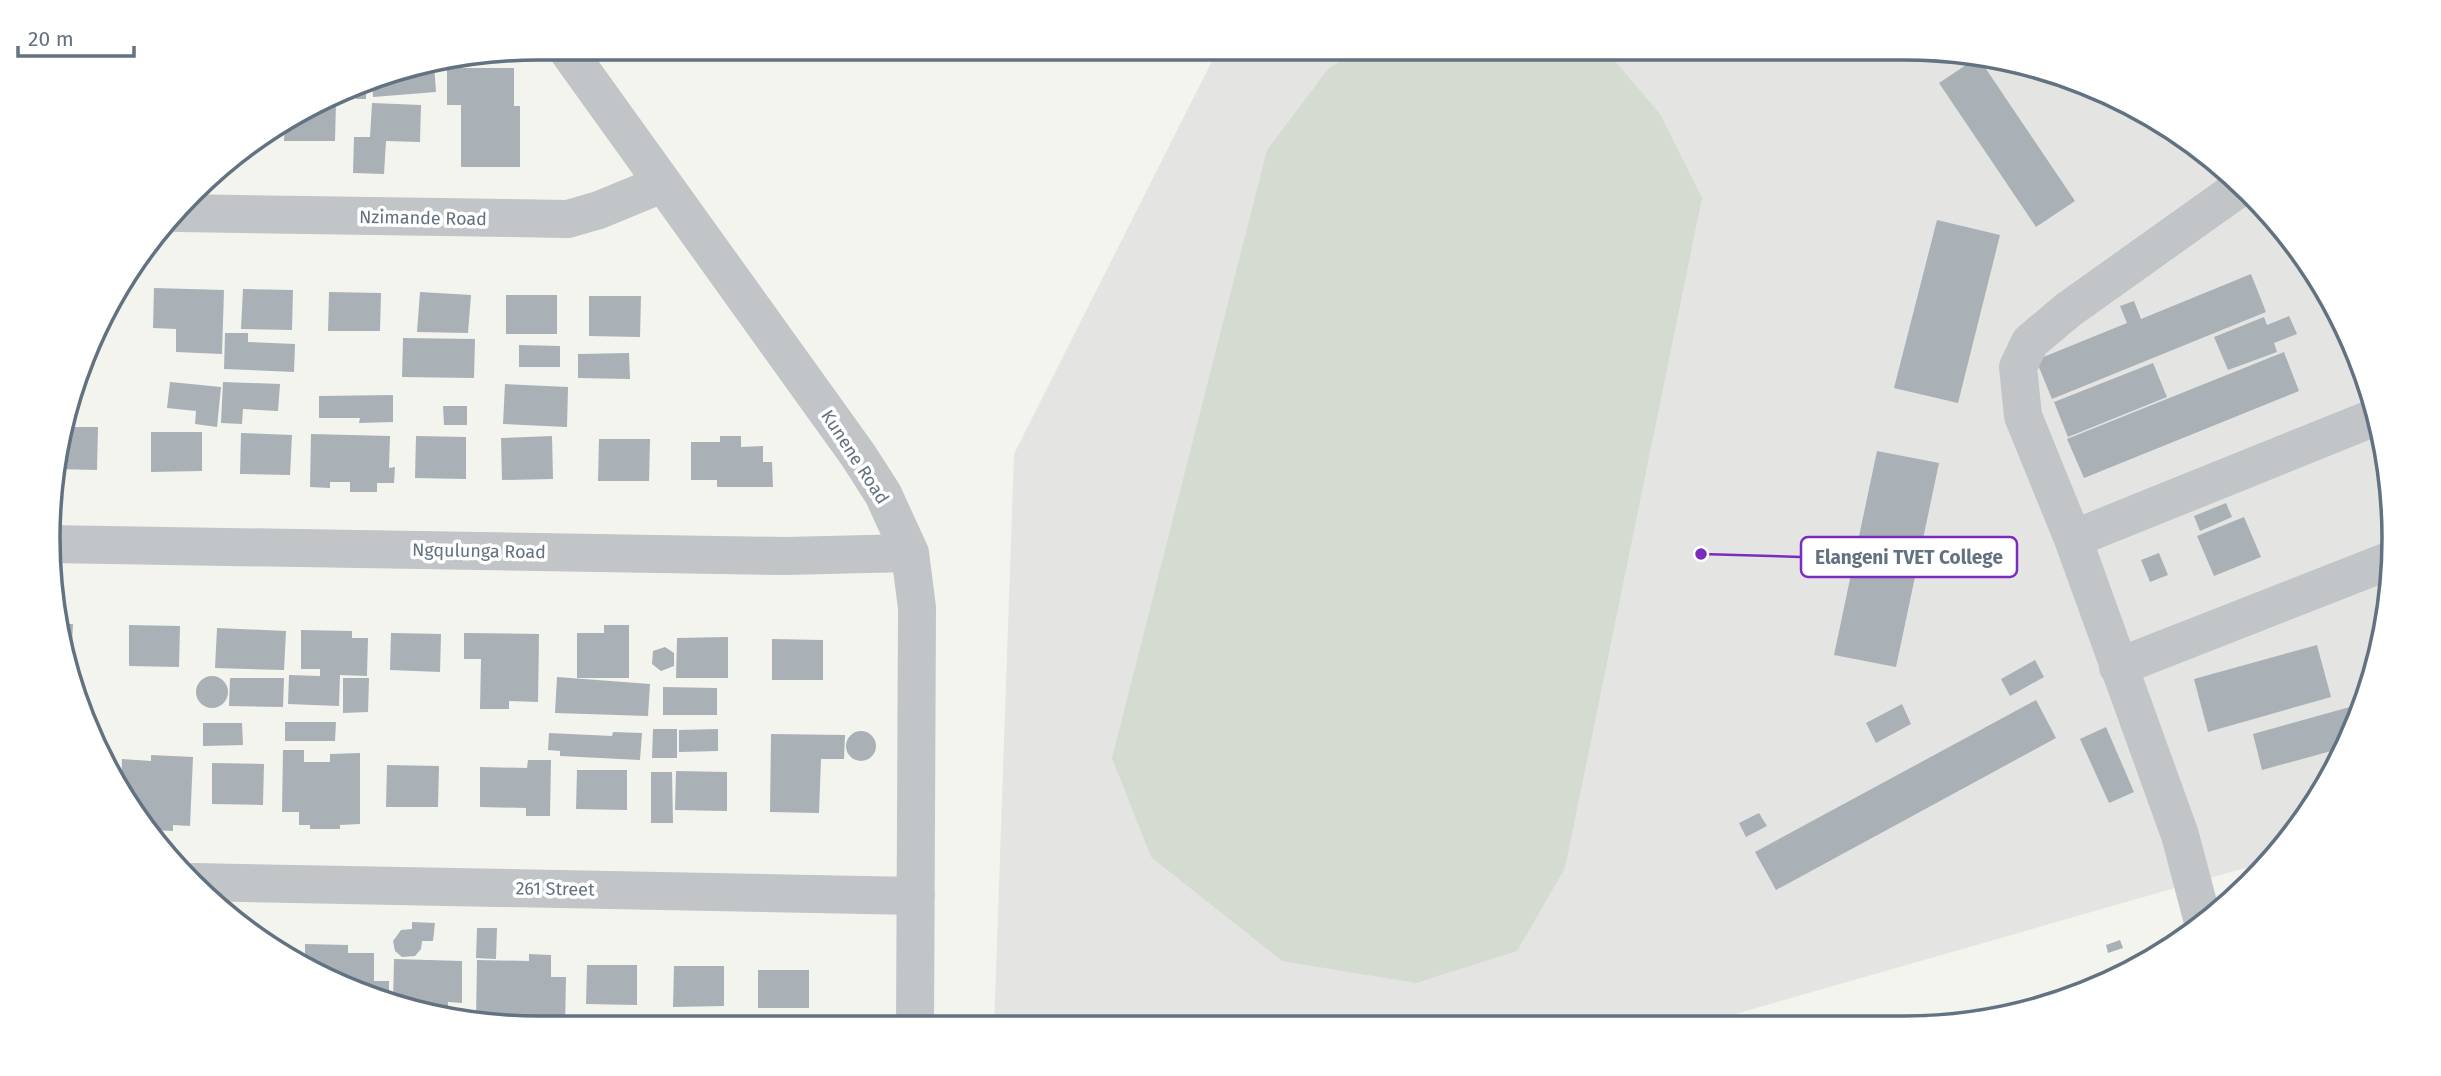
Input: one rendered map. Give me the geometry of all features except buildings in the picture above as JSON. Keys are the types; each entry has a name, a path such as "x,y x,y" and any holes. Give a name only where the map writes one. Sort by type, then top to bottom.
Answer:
{"street":[{"name":"Kunene Road","path":"574,60 858,455 883,494 910,553 917,608 915,1016"},
{"name":"Nzimande Road","path":"187,213 568,219 599,211 662,184"},
{"path":"2201,913 2180,835 2073,539 2023,416 2018,367 2030,342 2068,310 2233,192"},
{"path":"2073,539 2366,421"},
{"name":"Ngqulunga Road","path":"60,544 785,556 910,553"},
{"path":"2118,667 2380,565"},
{"name":"261 Street","path":"207,882 916,896"}],"shaded area":[{"path":"1212,60 1934,61 2027,76 2057,85 2115,109 2169,140 2194,158 2263,223 2301,272 2317,299 2332,326 2356,384 2377,476 2382,538 2380,569 2365,662 2345,721 2301,804 2250,867 1728,1016 994,1016 1014,454"},
{"path":"1343,60 1614,60 1660,114 1702,198 1565,868 1517,951 1416,983 1282,961 1151,857 1112,758 1267,150 1329,68"}],"place":[{"name":"Elangeni TVET College","path":"1701,554"}]}
